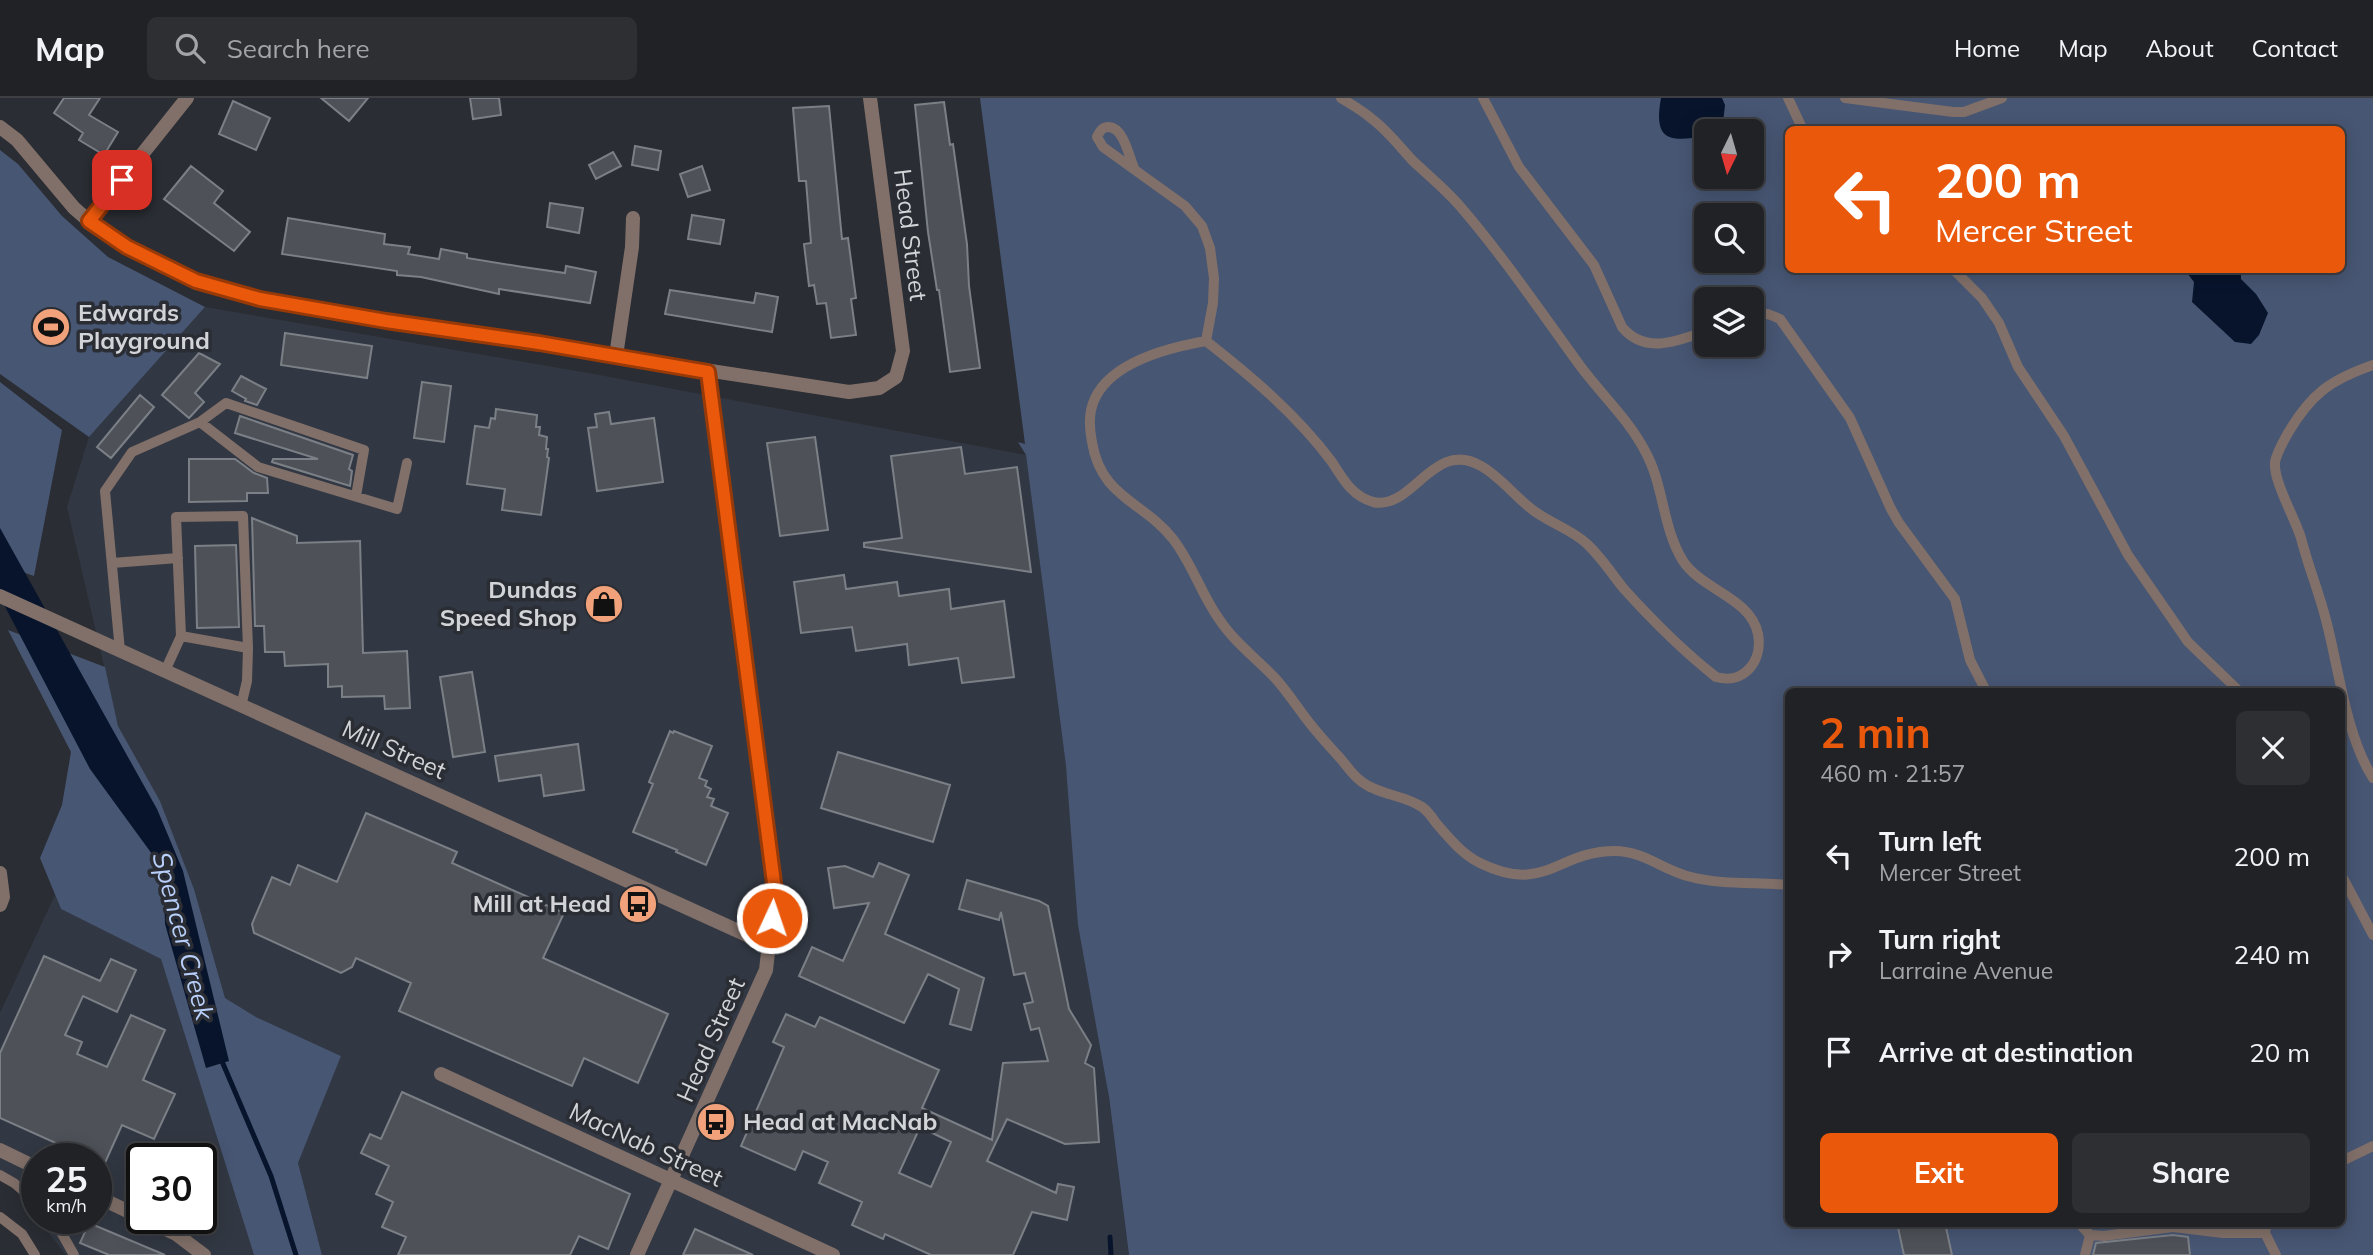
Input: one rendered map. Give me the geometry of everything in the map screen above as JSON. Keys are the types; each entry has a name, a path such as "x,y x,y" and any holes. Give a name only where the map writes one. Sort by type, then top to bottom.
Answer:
{"street":[{"path":"89,221 187,98"},
{"name":"Head Street","path":"636,1255 755,999 766,970 775,891 708,372 849,392 879,388 896,377 903,351 870,98"},
{"path":"0,128 17,140 74,208 89,221 127,247 196,281 260,299 708,372"},
{"path":"616,356 632,247 633,218"},
{"name":"Mill Street","path":"0,596 769,945"},
{"path":"0,905 3,897 1,874"},
{"name":"MacNab Street","path":"441,1074 833,1255"},
{"path":"0,1150 21,1160"},
{"path":"176,1234 204,1255"}],"lane":[{"path":"1206,341 1293,416 1360,497 1377,503 1386,502 1407,490 1436,467 1456,460 1472,462 1489,472 1542,518 1587,543 1638,604 1716,677 1732,680 1751,667 1759,649 1758,634 1753,622 1735,603 1697,576 1683,561 1664,513 1654,470 1633,432 1595,386 1522,285 1458,204 1376,122 1341,98"},
{"path":"1483,98 1519,167 1594,265 1622,327 1628,334 1643,342 1669,344 1694,335"},
{"path":"1788,98 1801,126"},
{"path":"1845,98 1953,112 1964,112 2002,98"},
{"path":"1134,169 1185,206 1202,226 1214,271 1213,303 1206,341"},
{"path":"1957,273 1982,298 1999,323 2018,367 2063,436 2128,555 2188,642 2236,688"},
{"path":"1764,314 1780,319 1850,418 1891,509 1912,542 1955,598 1970,660 1984,688"},
{"path":"1190,344 1200,338 1210,317"},
{"path":"1206,341 1168,348 1147,356 1121,370 1102,388 1091,410 1090,425 1092,446 1099,467 1114,489 1168,534 1194,569 1216,616 1226,629 1275,678 1315,730 1357,777 1369,786 1419,805 1463,851 1479,862 1509,874 1541,874 1584,856 1614,851 1639,855 1692,878 1785,885"},
{"path":"2343,688 2325,616 2297,524 2277,477 2275,463 2293,424 2315,394 2333,381 2373,366"},
{"path":"120,651 105,491 132,452 200,422 226,403 365,450 356,496"},
{"path":"200,422 258,467 397,509 407,463"},
{"path":"165,671 181,636 176,517 243,516 248,648 247,681 241,706"},
{"path":"112,564 178,558"},
{"path":"181,636 248,648"},
{"path":"2345,697 2357,746 2373,778"},
{"path":"2345,882 2373,936"},
{"path":"2345,1160 2373,1146"},
{"path":"0,1175 21,1188"},
{"path":"0,1217 22,1234 35,1255"},
{"path":"2083,1227 2090,1235"},
{"path":"2090,1235 2160,1227"},
{"path":"2188,1227 2223,1233 2264,1228 2276,1255"},
{"path":"62,1234 74,1255"},
{"path":"2085,1255 2090,1235"}],"shaded area":[{"path":"980,98 2373,98 2373,1255 1129,1255 1109,1097 1078,925 1066,766 1026,455 1018,442 1025,444"},
{"path":"0,150 18,164 62,216 108,257 205,307 89,437 0,374"},
{"path":"205,307 594,374 1026,455 1129,1255 322,1255 298,1163 341,1056 256,1017 225,998 194,889 160,801 118,726 67,507 89,437"},
{"path":"0,382 62,430 34,576 0,564"},
{"path":"8,630 105,667 118,726 160,801 194,889 225,998 256,1017 341,1056 298,1163 322,1255 254,1255 161,959 61,909 40,858 62,805 71,752"},
{"path":"55,895 61,909 161,959 254,1255 66,1255 50,1234 112,1234 112,1143 21,1143 21,1198 0,1171 0,1013"}],"water":[{"path":"1661,98 1722,98 1725,105 1723,119 1694,119 1694,138 1683,139 1667,136 1662,131 1659,113"},
{"path":"2187,273 2241,273 2241,279 2256,294 2268,313 2259,335 2251,344 2235,342 2192,302 2194,282"},
{"path":"0,528 157,809 183,871 229,1061 206,1068 165,924 164,893 152,854 90,769 0,597"}],"building":[{"path":"64,98 100,98 89,115 118,132 104,155 79,140 83,133 54,113"},
{"path":"321,98 368,98 349,121"},
{"path":"470,98 499,98 501,115 473,119"},
{"path":"233,101 270,118 256,150 219,134"},
{"path":"944,102 950,145 953,144 967,244 969,286 980,368 950,372 928,232 915,105"},
{"path":"829,106 842,239 848,238 856,298 851,299 856,335 831,338 826,303 817,304 814,285 809,286 804,244 811,243 806,181 799,181 793,108"},
{"path":"635,146 661,151 658,170 632,165"},
{"path":"613,152 621,166 596,179 589,165"},
{"path":"191,166 223,191 214,203 250,232 234,251 164,199"},
{"path":"702,166 710,190 688,197 680,174"},
{"path":"550,203 583,208 579,233 547,227"},
{"path":"692,215 724,220 720,244 688,239"},
{"path":"288,218 385,234 384,244 410,247 408,254 439,259 441,249 467,254 467,258 523,267 565,273 566,266 596,272 590,303 499,289 499,294 421,277 397,275 397,271 282,254"},
{"path":"670,290 754,303 756,293 778,297 772,332 665,314"},
{"path":"285,333 372,346 367,378 281,365"},
{"path":"199,353 220,364 195,393 204,402 189,418 162,395"},
{"path":"241,376 266,389 257,405 245,401 246,399 232,391"},
{"path":"422,382 451,386 444,442 414,438"},
{"path":"140,395 154,407 111,458 97,447"},
{"path":"496,409 537,415 536,427 540,427 539,435 547,437 546,449 549,458 541,515 502,510 505,489 467,484 475,426 489,428 491,418 495,419"},
{"path":"609,412 611,424 654,418 663,482 597,491 588,428 597,427 595,414"},
{"path":"240,416 353,455 349,469 352,471 350,486 272,462 273,459 318,459 235,433"},
{"path":"815,437 828,530 780,536 767,443"},
{"path":"961,447 965,474 1017,467 1031,572 864,547 864,543 902,538 891,456"},
{"path":"189,459 235,459 254,473 267,478 268,493 247,493 247,501 189,502"},
{"path":"252,518 297,536 297,543 360,541 363,653 407,651 410,708 385,709 384,696 342,697 342,686 328,687 328,664 285,666 284,652 265,652 264,626 255,626"},
{"path":"236,545 239,627 197,628 195,546"},
{"path":"844,575 846,589 897,582 899,596 949,589 951,609 1004,601 1014,677 962,683 958,658 909,665 907,644 856,651 852,627 801,633 794,582"},
{"path":"472,672 485,752 453,757 440,677"},
{"path":"670,731 712,746 699,778 707,781 705,786 711,789 707,797 714,799 711,806 728,813 706,865 633,832 653,784 649,782"},
{"path":"578,744 584,790 544,796 541,775 499,781 495,756"},
{"path":"838,752 950,785 933,842 821,808"},
{"path":"366,813 457,852 452,863 564,913 543,958 668,1014 638,1083 584,1058 572,1086 399,1011 411,983 356,958 352,967 341,973 254,933 252,924 272,877 290,885 298,865 337,882"},
{"path":"879,863 909,875 885,934 984,978 971,1030 950,1024 959,989 928,974 904,1023 799,976 812,947 843,961 869,903 834,908 828,868 845,866 873,877"},
{"path":"967,880 1048,906 1069,1009 1091,1045 1085,1063 1094,1068 1099,1142 1065,1144 1007,1119 987,1161 1056,1193 1058,1184 1074,1187 1067,1220 1032,1212 1013,1255 931,1255 885,1234 883,1239 852,1225 862,1202 819,1183 828,1162 803,1151 795,1170 741,1146 784,1047 773,1042 786,1014 815,1027 820,1017 939,1070 922,1108 992,1140 1003,1063 1048,1061 1039,1028 1031,1030 1024,1004 1033,1002 1025,973 1014,975 1001,912 999,920 959,909","holes":["920,1127 951,1142 931,1187 899,1173"]},
{"path":"44,956 100,981 111,959 136,970 117,1012 83,996 65,1035 82,1042 77,1054 107,1067 131,1015 165,1030 143,1080 175,1094 154,1139 122,1125 112,1147 112,1143 56,1143 0,1118 0,1053"},
{"path":"402,1092 630,1194 608,1249 579,1236 570,1255 398,1255 406,1237 382,1227 393,1202 376,1194 389,1166 361,1153 370,1134 381,1139"},
{"path":"1898,1227 1946,1227 1952,1255 1904,1255"},
{"path":"695,1229 753,1255 683,1255"},
{"path":"112,1233 165,1255 109,1255 80,1243 84,1234"},
{"path":"2173,1235 2188,1237 2190,1255 2093,1255 2096,1243"}],"waterway":[{"name":"Spencer Creek","path":"221,1059 271,1176 296,1255"},
{"path":"1110,1237 1111,1255"}],"place":[{"name":"Edwards Playground","path":"51,327"},
{"name":"Dundas Speed Shop","path":"604,604"},
{"name":"Mill at Head","path":"638,904"},
{"name":"Head at MacNab","path":"716,1122"}],"route":[{"path":"122,180 89,221 127,247 196,281 260,299 708,372 775,891 772,918"}]}
